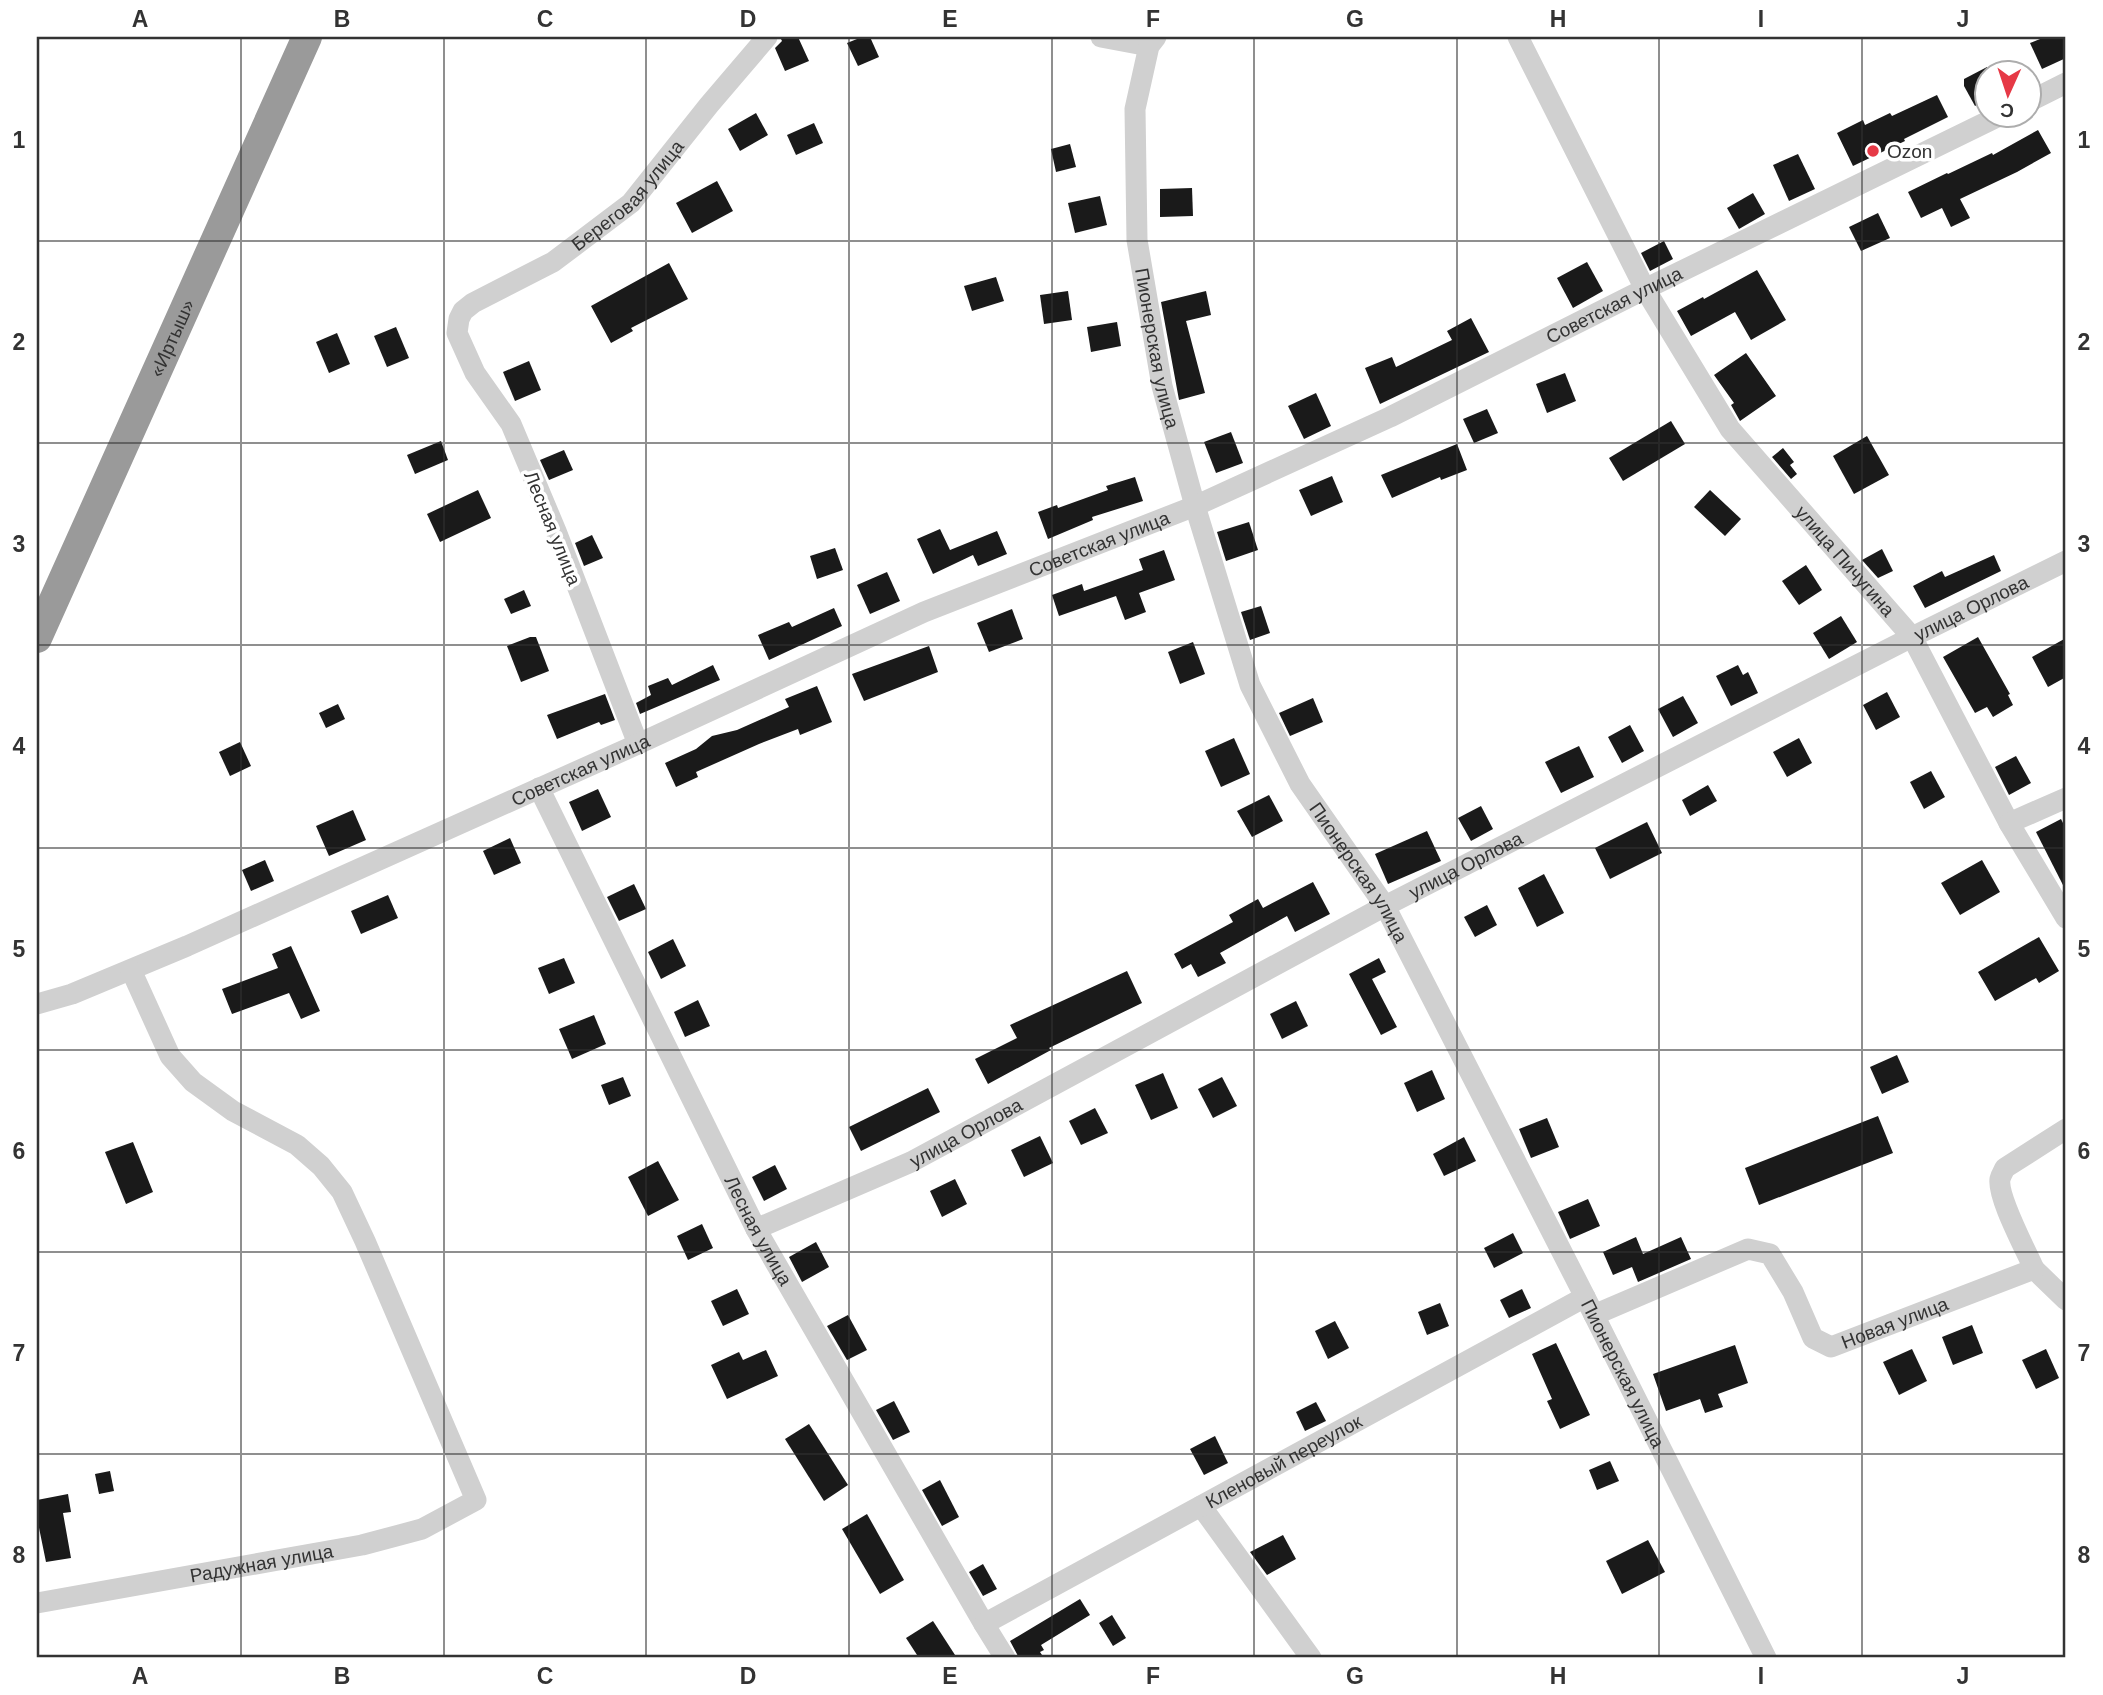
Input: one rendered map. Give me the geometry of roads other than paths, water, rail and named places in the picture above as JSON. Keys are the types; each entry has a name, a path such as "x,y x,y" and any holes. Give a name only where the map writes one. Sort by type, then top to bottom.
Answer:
{"highway":[{"name":"«Иртыш»","path":"37,638 307,37"}],"street":[{"name":"Береговая улица","path":"459,319 463,311 473,303 553,262 631,203 767,37"},
{"path":"1101,37 1153,42"},
{"name":"улица Пичугина","path":"1518,37 1645,289 1730,429 1912,637 2009,823 2066,918"},
{"name":"Пионерская улица","path":"1153,42 1135,109 1137,240 1162,386 1195,506 1250,685 1300,784 1385,906 1766,1658"},
{"path":"2044,94 2066,83"},
{"name":"Советская улица","path":"37,1004 72,994 187,946 638,744 924,612 1195,506 1390,417 1974,128"},
{"name":"Лесная улица","path":"459,319 457,333 475,373 511,424 556,531 638,744"},
{"name":"улица Орлова","path":"756,1229 911,1162 1385,906 2066,561"},
{"name":"Лесная улица","path":"539,788 756,1229 1005,1658"},
{"path":"2009,823 2066,798"},
{"name":"Радужная улица","path":"37,1603 362,1545 422,1530 476,1500 342,1192 321,1166 297,1145 233,1111 193,1082 170,1056 131,970"},
{"path":"2066,1129 2005,1168 2000,1178 2001,1191 2034,1269 2066,1300"},
{"name":"Новая улица","path":"1590,1306 1748,1249 1770,1254 1793,1292 1813,1338 1831,1347 2034,1269"},
{"name":"Кленовый переулок","path":"984,1625 1201,1506 1590,1306"},
{"path":"1201,1506 1311,1658"}],"place":[{"name":"Ozon","path":"1873,151"}]}
